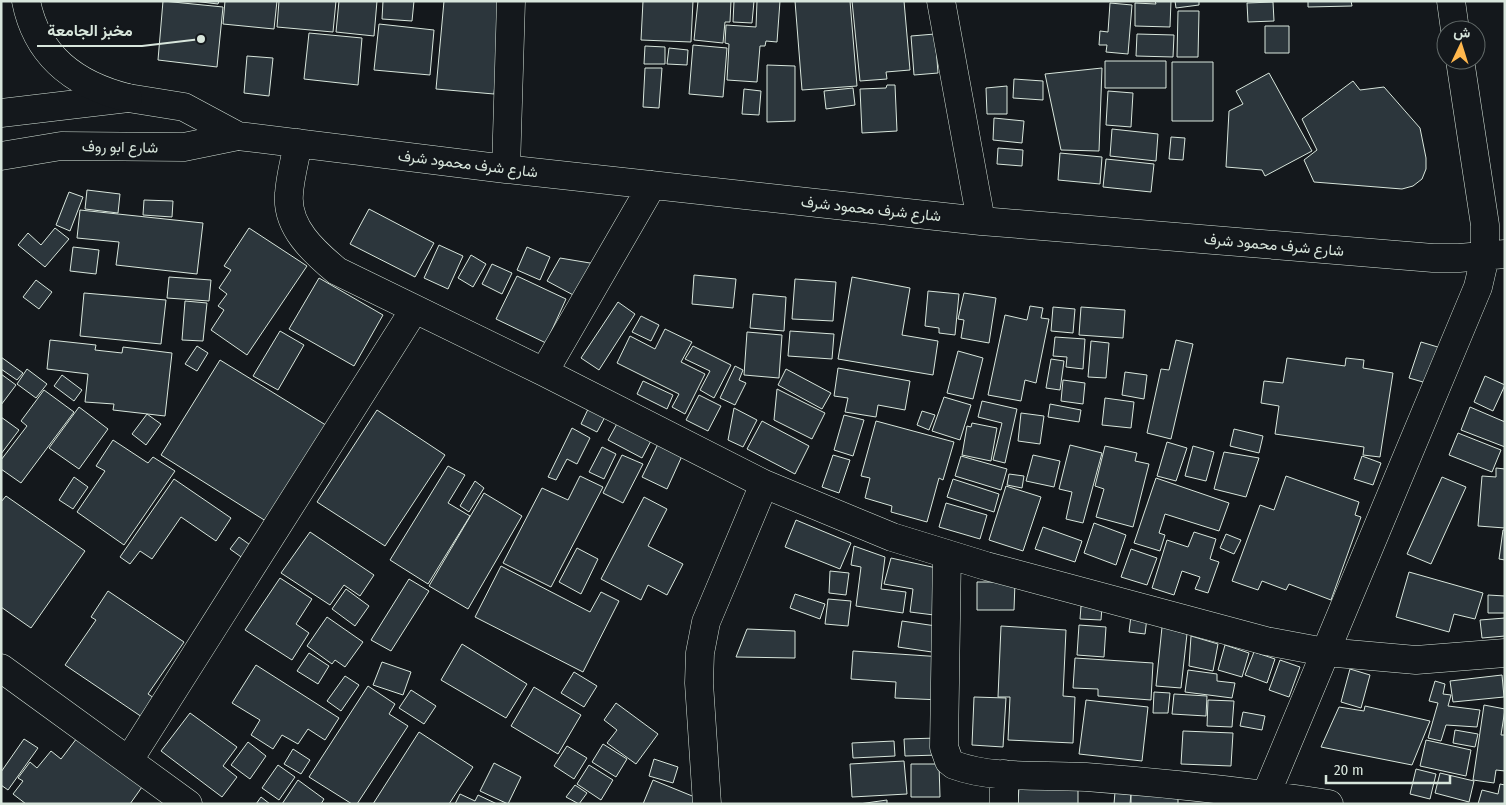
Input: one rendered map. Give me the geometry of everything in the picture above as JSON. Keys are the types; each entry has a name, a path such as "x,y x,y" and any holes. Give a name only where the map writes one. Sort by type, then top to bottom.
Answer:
{"street":[{"path":"26,1 39,38 55,60 76,79 101,91 184,108 238,136"},
{"path":"506,169 511,1"},
{"path":"941,1 980,221"},
{"path":"1451,1 1454,20"},
{"path":"1264,799 1478,287 1495,255 1484,216 1462,70"},
{"path":"1,113 128,98"},
{"name":"شارع شرف محمود شرف","path":"238,136 506,169 980,221 1424,257 1495,255"},
{"name":"شارع ابو روف","path":"1,156 61,146 184,147 238,136"},
{"path":"298,144 288,195 290,211 302,235 322,259 337,271 544,372 764,484 892,537 947,554 1256,638 1325,652 1416,660 1505,652"},
{"path":"544,372 652,185"},
{"path":"129,760 414,310"},
{"path":"707,804 699,683 700,652 706,622 764,484"},
{"path":"947,554 946,754 950,761 960,767 1004,774 1086,777 1264,799 1329,804"},
{"path":"1,668 188,804"},
{"path":"1004,774 1004,804"}],"building":[{"path":"163,1 223,7 217,67 158,60"},
{"path":"193,1 219,1 218,4"},
{"path":"225,1 277,1 274,29 223,24"},
{"path":"279,1 336,1 333,32 277,27"},
{"path":"339,1 377,1 374,36 336,32"},
{"path":"383,1 414,1 412,21 382,19"},
{"path":"444,1 503,1 494,94 436,89"},
{"path":"643,1 693,1 691,42 641,40"},
{"path":"698,1 731,1 730,22 725,22 723,43 694,40"},
{"path":"734,1 754,1 752,23 733,22"},
{"path":"757,1 780,1 777,42 766,41 765,46 760,46 757,82 727,80 729,44 725,43 726,25 756,27"},
{"path":"795,1 850,1 857,86 802,90"},
{"path":"852,1 904,1 910,70 886,72 887,79 860,81"},
{"path":"1155,1 1171,1 1170,27 1135,26 1135,3 1156,4"},
{"path":"1175,1 1199,1 1199,5 1176,8"},
{"path":"1308,1 1351,1 1352,6 1308,7"},
{"path":"1273,2 1274,21 1248,22 1247,3"},
{"path":"1110,3 1132,5 1128,54 1106,52 1107,45 1099,45 1100,31 1108,32"},
{"path":"1178,11 1199,11 1198,57 1177,57"},
{"path":"379,24 434,30 430,75 374,70"},
{"path":"1265,26 1289,26 1289,53 1265,53"},
{"path":"309,33 362,38 358,85 304,79"},
{"path":"935,34 938,73 914,75 911,36"},
{"path":"1137,34 1174,35 1173,57 1136,56"},
{"path":"693,45 727,48 723,97 689,94"},
{"path":"645,46 665,47 665,64 644,64"},
{"path":"669,48 688,50 687,65 667,64"},
{"path":"247,56 273,58 269,96 244,93"},
{"path":"1105,61 1166,61 1166,88 1105,88"},
{"path":"1172,62 1213,62 1213,121 1172,121"},
{"path":"767,65 795,66 795,121 767,122"},
{"path":"645,68 662,68 659,108 643,107"},
{"path":"1102,68 1099,151 1061,150 1045,74"},
{"path":"1269,73 1312,151 1265,176 1262,170 1226,167 1229,111 1243,104 1236,91"},
{"path":"1014,79 1043,81 1043,100 1013,98"},
{"path":"1353,81 1360,90 1384,87 1420,128 1426,158 1426,169 1422,179 1413,186 1402,189 1314,182 1304,160 1317,150 1302,119"},
{"path":"887,85 895,85 897,131 862,133 860,89 886,88"},
{"path":"1007,86 1007,114 987,114 986,88"},
{"path":"853,88 855,105 826,109 824,91"},
{"path":"744,89 761,91 759,115 742,114"},
{"path":"1108,91 1133,93 1131,127 1106,125"},
{"path":"994,118 1024,121 1022,143 993,140"},
{"path":"1112,129 1158,134 1156,161 1110,156"},
{"path":"1171,137 1185,138 1183,160 1169,159"},
{"path":"998,148 1023,150 1022,166 997,164"},
{"path":"1060,153 1102,157 1100,184 1058,180"},
{"path":"1106,159 1154,164 1151,192 1103,187"},
{"path":"87,190 120,194 118,213 85,209"},
{"path":"69,192 83,197 70,231 56,225"},
{"path":"144,200 173,201 172,217 143,215"},
{"path":"369,209 434,243 415,277 350,244"},
{"path":"80,210 203,223 197,274 116,265 119,242 77,238"},
{"path":"55,228 69,239 45,267 18,245 28,233 41,245"},
{"path":"249,228 307,266 247,355 211,330 224,310 218,306 227,294 219,288 231,270 224,266"},
{"path":"439,245 463,256 448,289 424,278"},
{"path":"73,247 99,250 96,274 70,271"},
{"path":"527,247 550,257 540,280 517,270"},
{"path":"471,255 486,264 473,287 458,278"},
{"path":"560,258 596,264 577,297 547,281"},
{"path":"492,264 512,273 502,294 482,284"},
{"path":"694,275 736,279 733,308 692,304"},
{"path":"517,276 566,299 546,343 496,319"},
{"path":"169,277 211,280 209,301 167,298"},
{"path":"852,277 910,288 902,335 938,341 933,375 838,359"},
{"path":"319,278 383,315 354,366 289,329"},
{"path":"795,279 836,282 833,321 792,319"},
{"path":"36,280 52,292 39,309 23,297"},
{"path":"928,291 959,294 955,335 939,333 939,328 925,326"},
{"path":"84,293 166,300 161,344 80,336"},
{"path":"964,293 996,298 989,343 961,338 964,320 958,319"},
{"path":"753,294 786,297 784,331 750,328"},
{"path":"185,301 207,303 203,341 182,340"},
{"path":"618,302 635,314 599,370 581,358"},
{"path":"1030,306 1043,308 1041,318 1049,319 1036,383 1025,380 1021,401 988,395 1005,315 1027,320"},
{"path":"1053,307 1075,309 1073,333 1051,331"},
{"path":"1081,307 1125,310 1123,338 1079,335"},
{"path":"641,316 659,325 651,341 632,332"},
{"path":"665,329 692,342 681,362 705,374 685,414 672,407 679,394 617,363 630,336 655,349"},
{"path":"280,331 304,345 278,390 253,376"},
{"path":"790,331 834,334 832,359 788,356"},
{"path":"747,332 782,335 779,378 744,375"},
{"path":"1055,337 1085,339 1083,369 1066,367 1067,357 1053,356"},
{"path":"50,340 96,345 95,350 122,353 123,347 172,353 165,416 113,410 114,404 85,402 88,374 47,369"},
{"path":"1176,340 1193,344 1171,439 1147,433 1161,369 1169,370"},
{"path":"1091,341 1109,343 1106,378 1088,377"},
{"path":"1421,342 1441,348 1430,384 1409,378"},
{"path":"197,346 208,353 197,371 185,364"},
{"path":"693,346 731,365 714,398 700,390 710,371 685,359"},
{"path":"958,351 983,358 973,399 947,393"},
{"path":"1,357 23,373 17,380 1,369"},
{"path":"1287,358 1345,366 1346,358 1364,360 1363,368 1393,373 1380,457 1363,455 1364,447 1275,434 1279,406 1261,403 1264,381 1283,383"},
{"path":"1051,359 1064,361 1060,390 1046,388"},
{"path":"220,360 329,427 269,523 161,455"},
{"path":"735,366 743,370 739,380 746,383 735,405 720,398"},
{"path":"838,368 910,381 905,410 878,405 876,417 845,412 848,398 834,396"},
{"path":"27,369 47,384 36,398 17,384"},
{"path":"786,369 831,393 822,409 778,385"},
{"path":"1125,372 1147,375 1144,399 1122,395"},
{"path":"1,374 16,385 1,405"},
{"path":"62,375 82,390 74,401 54,386"},
{"path":"1485,376 1505,385 1493,411 1474,402"},
{"path":"1063,380 1085,383 1083,404 1061,401"},
{"path":"643,381 673,395 667,409 637,394"},
{"path":"777,389 825,413 812,439 774,420"},
{"path":"44,390 74,412 21,483 1,469 1,460 27,426 21,421"},
{"path":"699,395 721,406 708,431 686,420"},
{"path":"944,397 971,405 960,440 932,431"},
{"path":"1105,398 1134,402 1131,428 1102,425"},
{"path":"982,401 1017,409 1005,463 993,460 1002,423 978,417"},
{"path":"1050,404 1081,410 1079,422 1048,417"},
{"path":"79,407 108,429 79,469 49,448"},
{"path":"589,407 606,415 597,432 581,424"},
{"path":"1470,407 1505,422 1505,447 1461,430"},
{"path":"734,408 757,420 743,447 728,440"},
{"path":"377,410 445,455 385,546 317,502"},
{"path":"922,411 935,415 929,430 917,425"},
{"path":"1021,413 1044,416 1040,444 1018,441"},
{"path":"147,414 161,424 146,445 132,434"},
{"path":"844,415 864,420 853,456 834,450"},
{"path":"1,417 19,430 1,454"},
{"path":"619,420 653,437 642,458 608,440"},
{"path":"762,421 809,446 795,474 747,449"},
{"path":"876,421 954,442 943,480 939,478 927,522 891,512 892,506 865,498 870,478 861,476"},
{"path":"972,423 997,428 991,461 962,455 967,426 971,427"},
{"path":"572,428 590,438 577,464 567,459 556,480 548,477"},
{"path":"1234,429 1263,436 1259,453 1230,446"},
{"path":"1458,433 1501,450 1492,472 1449,455"},
{"path":"113,440 148,463 153,457 175,471 124,545 77,512 105,471 96,466"},
{"path":"1167,442 1187,448 1176,481 1157,476"},
{"path":"658,444 682,456 667,489 642,477"},
{"path":"1070,445 1102,453 1083,523 1066,519 1072,492 1059,489"},
{"path":"1105,446 1137,453 1135,461 1149,464 1133,527 1096,517 1104,489 1095,486"},
{"path":"1193,446 1214,452 1206,481 1185,476"},
{"path":"602,447 616,454 604,479 589,472"},
{"path":"1224,452 1259,458 1246,497 1214,489"},
{"path":"622,455 643,464 623,503 603,493"},
{"path":"833,455 850,460 839,493 822,487"},
{"path":"1033,455 1060,461 1054,487 1026,481"},
{"path":"961,456 1007,469 1001,490 955,476"},
{"path":"1362,456 1381,463 1373,485 1354,479"},
{"path":"448,466 465,475 448,503 470,516 428,584 390,560"},
{"path":"1496,468 1505,469 1505,528 1478,526 1482,476 1496,477"},
{"path":"1009,474 1024,476 1022,488 1007,485"},
{"path":"580,476 603,487 551,587 503,563 542,488 568,500"},
{"path":"1286,476 1359,502 1355,515 1361,517 1331,600 1289,584 1286,590 1262,581 1258,590 1232,581 1260,505 1274,510"},
{"path":"74,477 88,487 73,509 59,500"},
{"path":"1442,477 1466,487 1431,564 1407,554"},
{"path":"1156,478 1229,503 1219,531 1165,514 1159,533 1165,535 1160,551 1134,543"},
{"path":"174,479 231,518 216,541 181,517 152,559 140,551 130,564 120,557"},
{"path":"953,479 999,494 994,512 947,497"},
{"path":"475,481 484,488 469,512 460,506"},
{"path":"1006,486 1041,497 1023,551 989,540"},
{"path":"484,493 522,516 468,609 429,586"},
{"path":"6,496 85,551 31,628 1,607 1,502"},
{"path":"644,497 667,509 648,546 683,564 667,595 648,585 641,600 601,579"},
{"path":"946,503 987,515 980,539 939,527"},
{"path":"796,520 851,543 840,569 785,547"},
{"path":"1094,523 1126,535 1116,565 1084,553"},
{"path":"1043,527 1082,541 1075,562 1035,549"},
{"path":"1503,530 1505,530 1505,560 1499,559"},
{"path":"310,532 374,575 360,596 344,585 330,605 281,573"},
{"path":"1194,532 1216,539 1210,559 1219,562 1208,593 1195,589 1200,577 1182,571 1174,595 1152,588 1167,540 1188,547"},
{"path":"1226,534 1241,540 1234,554 1220,548"},
{"path":"239,537 253,547 244,559 230,549"},
{"path":"854,546 885,557 881,589 906,592 903,613 856,606 861,567 851,565"},
{"path":"577,548 598,559 581,594 559,582"},
{"path":"1131,549 1157,558 1147,585 1121,577"},
{"path":"891,558 941,569 934,615 910,612 913,589 884,584"},
{"path":"501,566 590,612 601,592 619,601 583,672 475,617"},
{"path":"830,571 849,573 846,595 829,593"},
{"path":"1409,572 1483,593 1475,619 1454,614 1449,632 1396,617"},
{"path":"280,578 312,599 296,624 309,633 292,660 245,630"},
{"path":"409,579 429,591 391,651 371,640"},
{"path":"977,582 1015,582 1014,610 977,610"},
{"path":"346,589 369,606 355,626 332,609"},
{"path":"108,591 184,642 148,694 154,698 142,717 65,665 96,620 91,617"},
{"path":"795,594 825,604 820,619 790,608"},
{"path":"1488,595 1505,596 1505,613 1488,613"},
{"path":"828,599 851,601 848,626 825,624"},
{"path":"1081,606 1102,607 1101,620 1080,619"},
{"path":"1131,616 1147,618 1145,634 1129,632"},
{"path":"327,617 363,642 345,667 335,660 332,664 307,646"},
{"path":"1505,618 1505,636 1482,638 1480,620"},
{"path":"902,621 936,626 932,652 898,647"},
{"path":"1079,625 1106,627 1104,657 1077,655"},
{"path":"1001,626 1066,630 1063,696 1075,697 1073,743 1008,740 1010,697 998,697"},
{"path":"1162,627 1187,634 1181,688 1156,686"},
{"path":"747,629 795,631 795,658 736,657"},
{"path":"1191,636 1218,644 1213,671 1189,666"},
{"path":"462,644 527,684 506,718 441,680"},
{"path":"1225,645 1249,653 1242,677 1218,670"},
{"path":"853,651 943,657 941,700 895,698 896,682 851,679"},
{"path":"1254,652 1275,659 1267,683 1245,675"},
{"path":"309,653 329,666 318,684 297,671"},
{"path":"1075,658 1153,663 1151,700 1098,696 1098,689 1073,688"},
{"path":"1280,660 1300,667 1289,697 1269,690"},
{"path":"382,662 411,672 403,695 373,685"},
{"path":"256,665 339,718 325,740 308,729 298,744 282,735 273,749 251,735 260,720 232,703"},
{"path":"1350,669 1370,675 1361,708 1341,702"},
{"path":"1188,670 1217,674 1217,681 1235,683 1232,698 1185,692"},
{"path":"574,672 597,686 584,707 561,693"},
{"path":"1502,675 1504,697 1453,702 1450,681"},
{"path":"345,676 359,685 341,711 327,701"},
{"path":"1435,681 1445,684 1443,694 1451,695 1448,706 1480,710 1477,727 1446,725 1441,741 1428,738 1438,703 1429,701"},
{"path":"368,686 395,704 389,714 408,726 357,804 352,804 309,777"},
{"path":"534,687 581,715 558,754 511,726"},
{"path":"411,690 436,706 424,724 399,708"},
{"path":"1154,692 1170,693 1168,713 1153,713"},
{"path":"1174,694 1207,696 1206,716 1172,714"},
{"path":"974,697 1006,698 1003,747 972,745"},
{"path":"1086,700 1148,707 1142,761 1079,754"},
{"path":"1208,700 1234,701 1232,727 1207,726"},
{"path":"616,703 658,734 636,764 607,743 617,730 604,720"},
{"path":"1484,705 1505,709 1501,735 1505,735 1505,771 1496,770 1494,783 1473,780"},
{"path":"1365,706 1430,721 1412,765 1321,747 1339,707 1364,711"},
{"path":"1243,712 1265,716 1262,730 1240,726"},
{"path":"190,713 237,747 223,766 237,777 222,797 161,751"},
{"path":"1455,730 1478,734 1475,747 1453,743"},
{"path":"1183,731 1233,733 1231,766 1181,764"},
{"path":"419,732 473,767 449,804 373,804"},
{"path":"77,738 142,787 130,804 26,804 13,794 23,781 18,778 30,762 37,768 51,751 61,759"},
{"path":"937,738 938,755 905,756 904,739"},
{"path":"24,739 38,748 8,790 1,785 1,772"},
{"path":"1426,740 1471,750 1466,776 1420,766"},
{"path":"894,741 895,756 853,758 852,743"},
{"path":"248,742 266,756 250,779 231,765"},
{"path":"603,744 627,759 616,777 592,762"},
{"path":"567,746 587,758 574,779 554,766"},
{"path":"293,749 310,760 301,774 284,764"},
{"path":"654,759 678,767 673,783 649,776"},
{"path":"904,761 907,794 852,797 850,764"},
{"path":"494,763 521,777 508,804 480,791"},
{"path":"911,764 939,764 940,797 911,797"},
{"path":"278,765 295,777 279,800 262,788"},
{"path":"589,765 613,780 601,800 577,784"},
{"path":"1416,769 1436,774 1430,799 1410,794"},
{"path":"1440,773 1474,781 1469,802 1435,793"},
{"path":"298,780 324,799 321,804 282,804"},
{"path":"653,780 702,800 701,804 643,804"},
{"path":"1500,784 1505,785 1505,804 1478,804 1482,790 1498,794"},
{"path":"575,785 587,793 579,804 566,797"},
{"path":"1019,786 1078,787 1078,804 1018,804"},
{"path":"1115,792 1131,793 1130,804 1114,804"},
{"path":"460,794 475,801 478,795 497,804 455,804"},
{"path":"1131,794 1178,797 1178,804 1131,804"},
{"path":"261,797 270,804 256,804"},
{"path":"887,800 887,804 859,804"}],"place":[{"name":"مخبز الجامعة","path":"201,39"}]}
